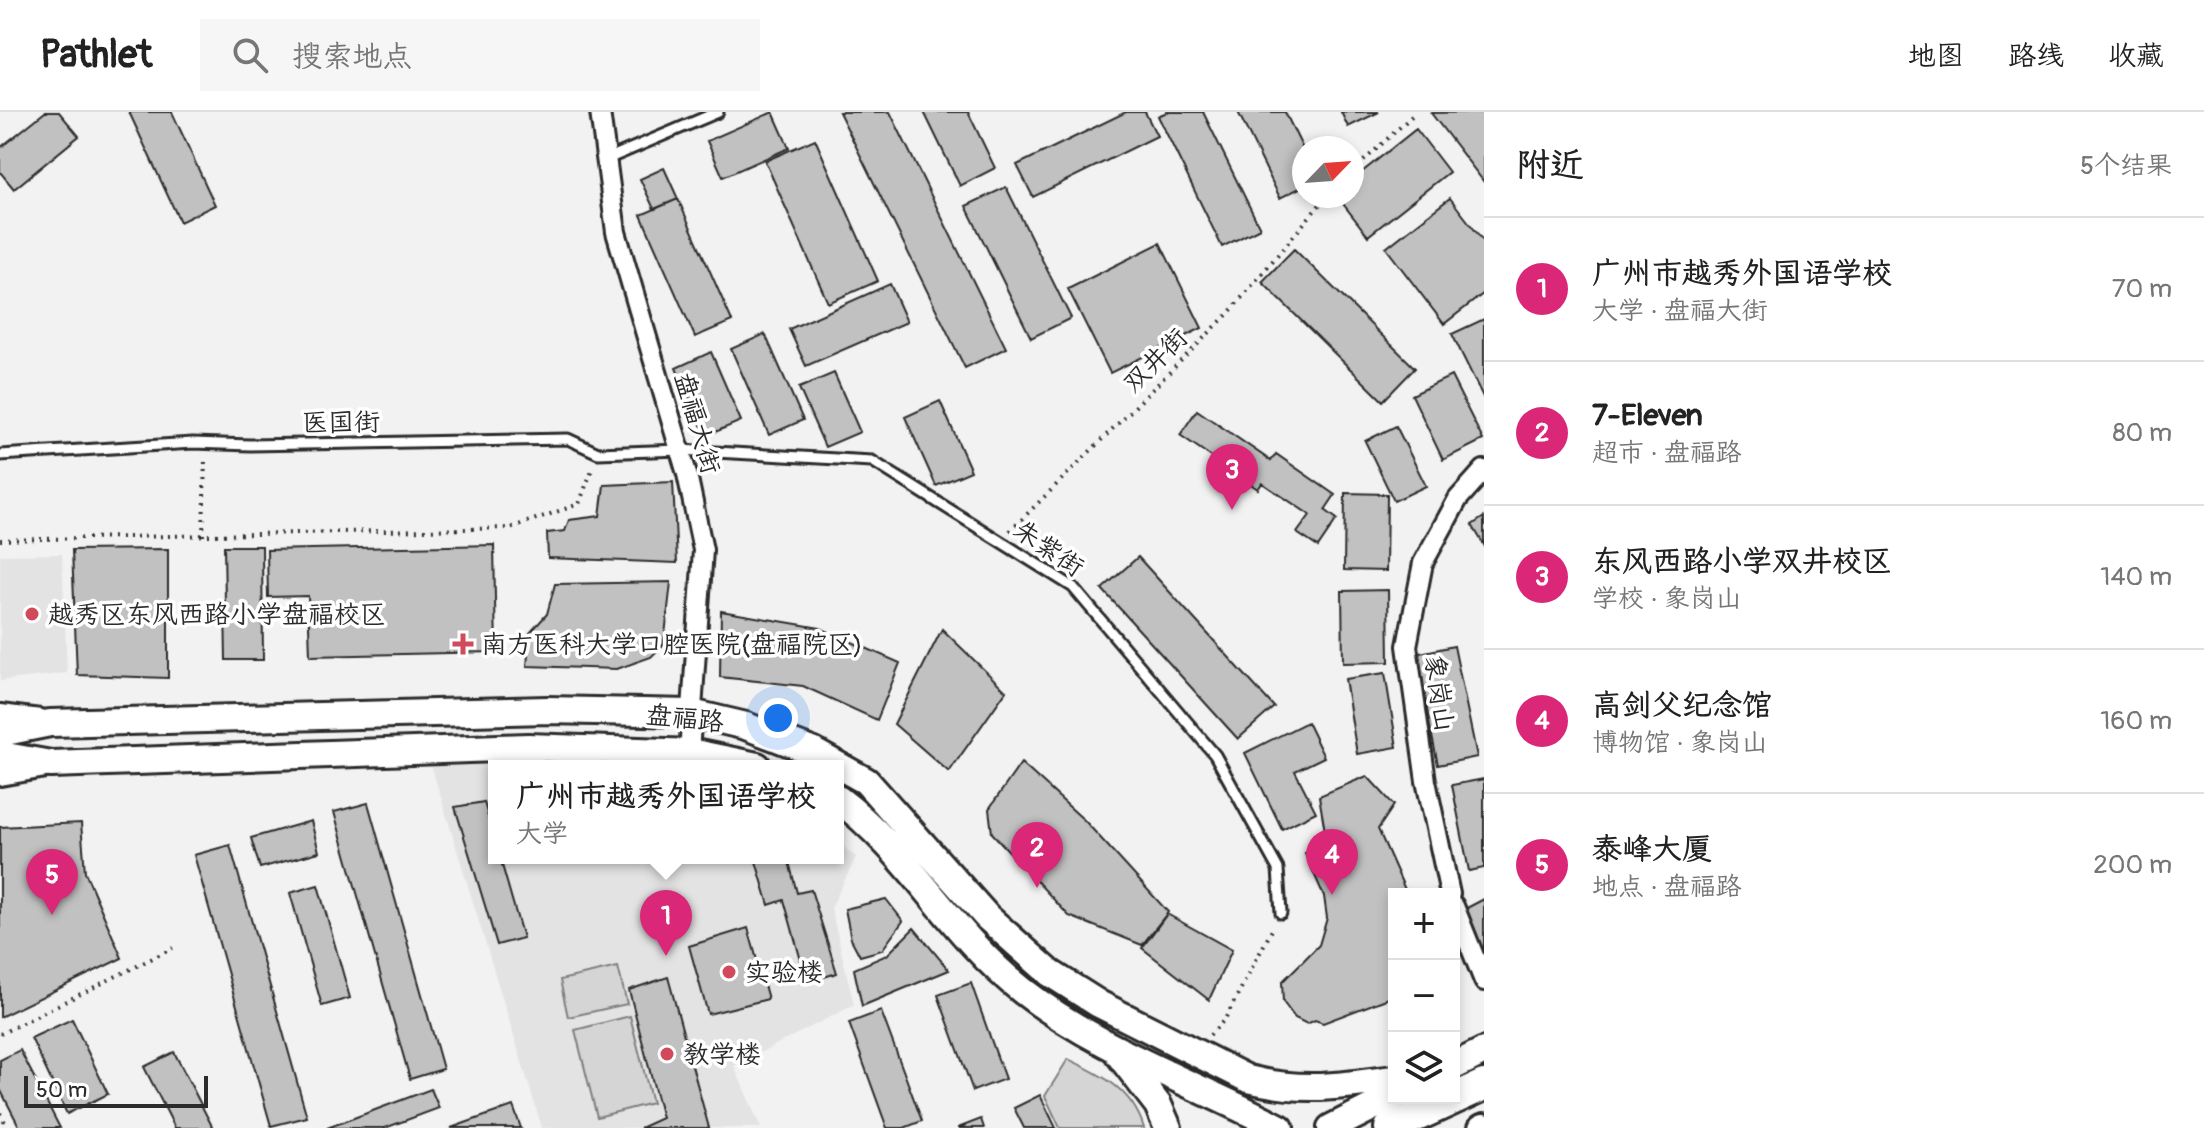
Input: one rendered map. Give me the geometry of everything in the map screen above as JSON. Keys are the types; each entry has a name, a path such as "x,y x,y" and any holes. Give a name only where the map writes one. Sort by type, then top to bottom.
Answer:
{"main road":[{"name":"盘福路","path":"0,733 50,723 440,710 691,713 794,743 826,760"},
{"path":"0,755 51,764 528,747 689,753 726,760"},
{"name":"盘福路","path":"844,769 866,781 987,917 1050,973 1099,1004 1248,1079"},
{"path":"844,804 868,823 982,955 1022,991 1075,1028 1281,1128"},
{"path":"1113,1047 1153,1098 1168,1128"},
{"path":"1460,1063 1484,1051"},
{"path":"1248,1079 1296,1089 1330,1090 1388,1080"},
{"path":"1248,1079 1267,1100 1281,1128"},
{"path":"1390,1128 1484,1085"},
{"path":"1331,1128 1388,1099"},
{"path":"1426,1128 1484,1100"}],"street":[{"name":"盘福大街","path":"600,112 616,232 680,450 703,550 689,753"},
{"name":"象岗山","path":"1449,888 1426,781 1407,646 1423,563 1458,499 1484,470"},
{"path":"0,717 50,723"},
{"path":"0,773 51,764"},
{"path":"1460,921 1484,981"}],"lane":[{"path":"607,159 718,112"},
{"name":"医国街","path":"0,455 206,443 568,439 598,453 680,450"},
{"name":"朱紫街","path":"680,450 872,461 1073,587 1215,755 1278,869 1281,913"}],"path":[{"path":"1364,161 1416,112"},
{"name":"双井街","path":"1000,541 1228,314 1317,208"},
{"path":"203,536 206,443"},
{"path":"0,540 510,528 579,504 598,453"},
{"path":"1225,1019 1281,913"},
{"path":"0,1034 173,948"},
{"path":"1,1116 8,1128"}],"shaded area":[{"name":"越秀区东风西路小学盘福校区","path":"62,554 67,673 0,681 0,555"},
{"path":"488,763 488,864 844,864 844,847 856,857 831,908 854,1005 734,1066 761,1128 542,1128 431,765"},
{"path":"618,967 627,1004 568,1017 560,980"},
{"path":"630,1016 652,1103 597,1117 575,1030"},
{"path":"1068,1059 1093,1071 1124,1093 1139,1114 1144,1128 1060,1128 1045,1096"}],"building":[{"path":"45,112 59,112 79,136 14,189 0,172 0,148"},
{"path":"129,112 172,112 215,205 180,222"},
{"path":"773,112 789,148 723,177 707,141"},
{"path":"839,112 890,112 1006,348 965,368"},
{"path":"924,112 968,112 995,168 960,186"},
{"path":"1126,112 1145,112 1157,136 1033,197 1017,165"},
{"path":"1167,112 1203,112 1260,228 1222,247 1158,116"},
{"path":"1238,112 1285,112 1297,136 1292,136 1292,192 1280,198"},
{"path":"1341,112 1379,112 1348,127"},
{"path":"1484,112 1484,182 1431,113"},
{"path":"1416,129 1449,172 1368,236 1346,208 1364,208 1364,170"},
{"path":"815,139 878,281 828,303 765,161"},
{"path":"664,168 678,199 654,209 640,179"},
{"path":"1006,187 1071,318 1031,338 966,206"},
{"path":"1450,198 1484,242 1484,293 1444,324 1386,248"},
{"path":"678,199 732,321 695,337 641,215"},
{"path":"1160,243 1202,328 1110,373 1068,289"},
{"path":"1294,249 1415,368 1383,401 1262,282"},
{"path":"890,284 907,322 806,366 789,329"},
{"path":"1484,319 1484,399 1452,334"},
{"path":"765,334 803,420 769,435 731,349"},
{"path":"711,352 741,421 706,436 676,368"},
{"path":"834,373 860,432 825,447 799,388"},
{"path":"1451,376 1483,440 1443,460 1412,395"},
{"path":"940,401 971,471 936,486 905,417"},
{"path":"1197,410 1271,461 1276,454 1335,495 1325,510 1337,519 1318,547 1297,533 1310,515 1262,483 1258,489 1180,435"},
{"path":"1396,426 1426,486 1394,501 1365,441"},
{"path":"673,482 677,563 548,558 547,533 565,531 569,520 600,516 604,485"},
{"path":"1345,493 1387,494 1386,571 1344,570"},
{"path":"1484,517 1484,545 1472,525"},
{"path":"494,545 496,652 310,656 308,596 268,597 267,550"},
{"path":"224,546 262,546 263,660 226,660"},
{"path":"168,549 168,678 77,675 72,550"},
{"path":"1138,557 1274,707 1238,739 1102,589"},
{"path":"671,582 664,644 651,657 617,669 527,666 530,633 547,614 555,584"},
{"path":"1388,590 1389,662 1343,663 1342,591"},
{"path":"721,611 820,628 900,663 877,720 803,686 720,677"},
{"path":"942,629 1006,691 949,772 894,724"},
{"path":"1454,646 1477,757 1438,765 1415,654"},
{"path":"1385,673 1397,747 1357,754 1345,679"},
{"path":"1307,722 1324,757 1295,771 1316,812 1282,829 1245,753"},
{"path":"1021,763 1085,821 1168,912 1142,945 1069,916 992,833 989,809"},
{"path":"1367,776 1394,805 1378,829 1404,888 1388,888 1388,998 1323,1023 1315,1020 1307,1024 1295,1018 1283,1002 1282,982 1319,945 1327,918 1324,896 1305,853 1327,843 1319,796"},
{"path":"1484,779 1484,868 1469,871 1452,785"},
{"path":"484,802 488,816 488,864 502,864 523,938 497,945 455,807"},
{"path":"368,803 443,1069 410,1079 334,812"},
{"path":"311,821 319,852 260,868 251,838"},
{"path":"81,823 85,872 122,958 0,1017 0,827"},
{"path":"230,845 307,1117 271,1126 194,855"},
{"path":"757,864 790,864 797,893 811,890 837,973 807,982 784,900 769,905"},
{"path":"318,885 350,998 322,1006 290,893"},
{"path":"886,899 903,921 882,950 860,956 851,939 845,909"},
{"path":"1484,899 1484,953 1463,910"},
{"path":"1167,914 1232,950 1209,1000 1142,948"},
{"name":"实验楼","path":"748,928 768,999 708,1014 689,946"},
{"path":"914,928 949,970 862,1006 854,969 887,955"},
{"name":"教学楼","path":"668,977 709,1128 640,1128 662,1118 629,990"},
{"path":"971,983 1005,1079 973,1091 938,995"},
{"path":"881,1011 922,1121 904,1128 887,1128 849,1023"},
{"path":"72,1019 108,1094 67,1114 31,1038"},
{"path":"20,1050 60,1128 20,1128 0,1089 0,1060"},
{"path":"174,1052 213,1128 175,1128 144,1067"},
{"path":"431,1089 439,1108 385,1128 327,1128"},
{"path":"1040,1095 1056,1128 1024,1128 1014,1108"},
{"path":"513,1106 521,1128 451,1128"},
{"path":"981,1119 984,1128 958,1128"}],"place":[{"name":"东风西路小学双井校区","path":"1232,510"},
{"name":"越秀区东风西路小学盘福校区","path":"32,614"},
{"name":"南方医科大学口腔医院(盘福院区)","path":"463,644"},
{"name":"7-Eleven","path":"1037,888"},
{"name":"高剑父纪念馆","path":"1332,895"},
{"name":"泰峰大厦","path":"52,915"},
{"name":"广州市越秀外国语学校","path":"666,956"},
{"name":"实验楼","path":"729,972"},
{"name":"教学楼","path":"667,1054"}]}
